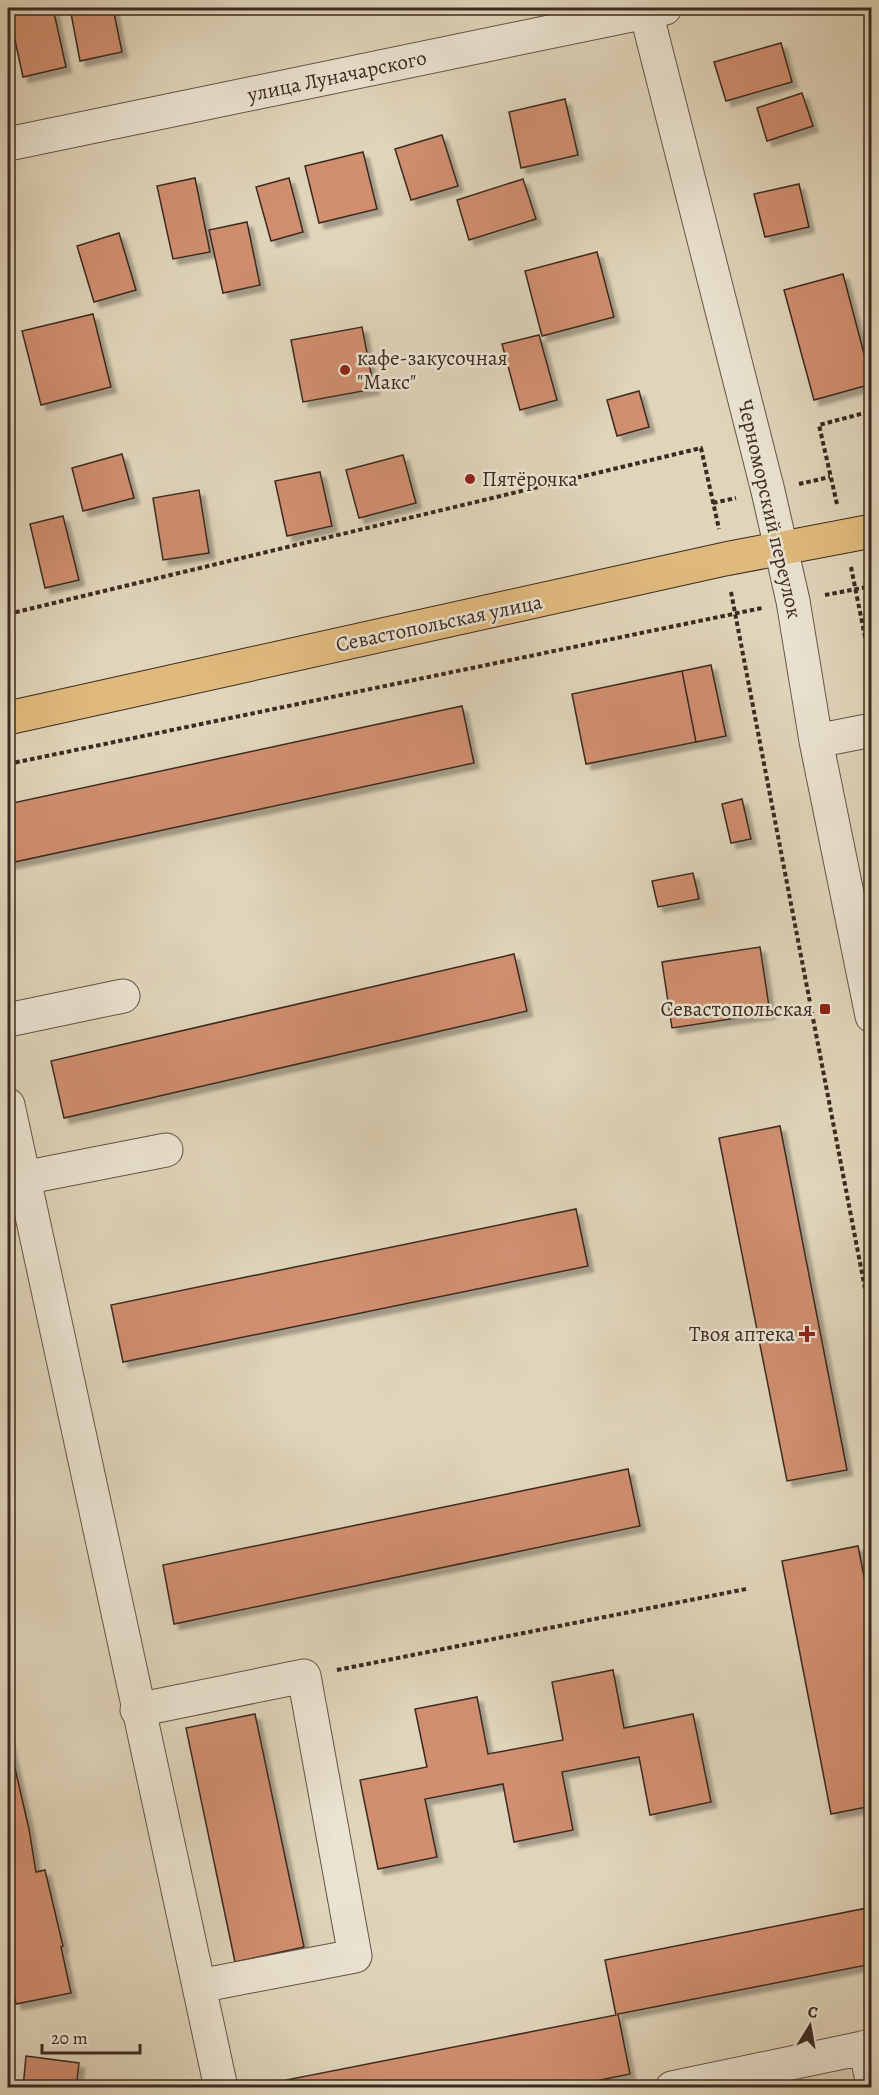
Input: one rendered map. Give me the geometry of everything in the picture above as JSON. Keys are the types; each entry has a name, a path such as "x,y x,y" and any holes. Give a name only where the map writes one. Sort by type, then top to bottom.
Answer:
{"main road":[{"name":"Севастопольская улица","path":"8,718 725,559 872,531"}],"street":[{"name":"улица Луначарского","path":"8,144 652,9"},
{"name":"Черноморский переулок","path":"652,9 793,601 816,741 867,964 872,1016"},
{"path":"816,741 872,730"},
{"path":"8,1020 123,996"},
{"path":"8,1106 137,1710 221,2088"},
{"path":"23,1178 166,1150"},
{"path":"137,1710 304,1676 354,1956 199,1986"},
{"path":"672,2088 868,2047 872,2079"}],"path":[{"path":"819,425 872,411"},
{"path":"8,615 701,448 725,559 872,1325"},
{"path":"8,764 872,586"},
{"path":"304,1676 746,1589"}],"building":[{"path":"8,8 53,8 66,67 23,77"},
{"path":"70,8 113,8 122,52 80,61"},
{"path":"781,43 792,82 726,101 714,62"},
{"path":"802,93 813,126 767,141 757,108"},
{"path":"565,99 578,155 521,168 509,112"},
{"path":"442,135 458,186 411,200 395,149"},
{"path":"363,152 377,209 319,223 305,166"},
{"path":"195,178 210,252 173,259 157,186"},
{"path":"289,178 303,232 271,241 256,187"},
{"path":"523,179 536,219 469,240 457,200"},
{"path":"799,184 809,227 765,237 754,194"},
{"path":"247,222 260,285 223,293 209,230"},
{"path":"119,233 136,290 94,302 77,246"},
{"path":"597,252 614,317 542,336 525,271"},
{"path":"843,274 872,384 814,400 784,290"},
{"path":"93,314 111,387 41,405 22,331"},
{"path":"362,327 374,389 303,402 291,340"},
{"path":"539,335 557,400 520,410 502,344"},
{"path":"639,391 649,427 617,436 607,400"},
{"path":"122,454 134,498 83,511 72,468"},
{"path":"403,455 416,503 359,518 346,470"},
{"path":"320,472 332,526 287,536 275,481"},
{"path":"199,490 209,553 163,560 153,498"},
{"path":"63,516 79,580 45,588 30,524"},
{"path":"711,665 726,736 696,742 682,671"},
{"path":"682,671 696,742 586,764 572,694"},
{"path":"462,706 474,763 10,863 8,804"},
{"path":"742,799 751,839 731,843 722,804"},
{"path":"693,873 699,899 658,907 652,881"},
{"path":"760,947 770,1013 672,1028 662,962"},
{"path":"514,954 527,1011 64,1118 51,1061"},
{"path":"780,1126 847,1470 787,1481 719,1138"},
{"path":"576,1209 588,1266 123,1362 111,1305"},
{"path":"628,1469 640,1526 174,1624 163,1565"},
{"path":"858,1546 872,1617 872,1806 831,1814 782,1561"},
{"path":"613,1670 624,1728 693,1714 711,1802 650,1815 639,1757 562,1772 573,1830 514,1842 503,1784 425,1799 437,1857 378,1869 360,1780 427,1767 415,1709 477,1697 488,1754 563,1740 552,1682"},
{"path":"255,1714 304,1947 235,1962 186,1728"},
{"path":"8,1738 29,1829 36,1872 45,1870 63,1946 61,1947 71,1993 16,2004 13,1990 8,1991"},
{"path":"872,1907 872,1964 618,2014 630,2074 561,2088 287,2088 286,2080 616,2015 605,1960"},
{"path":"26,2056 79,2063 76,2088 23,2088"}],"place":[{"name":"кафе-закусочная \"Макс\"","path":"345,370"},
{"name":"Пятёрочка","path":"470,479"},
{"name":"Севастопольская","path":"825,1009"},
{"name":"Твоя аптека","path":"807,1334"}]}
